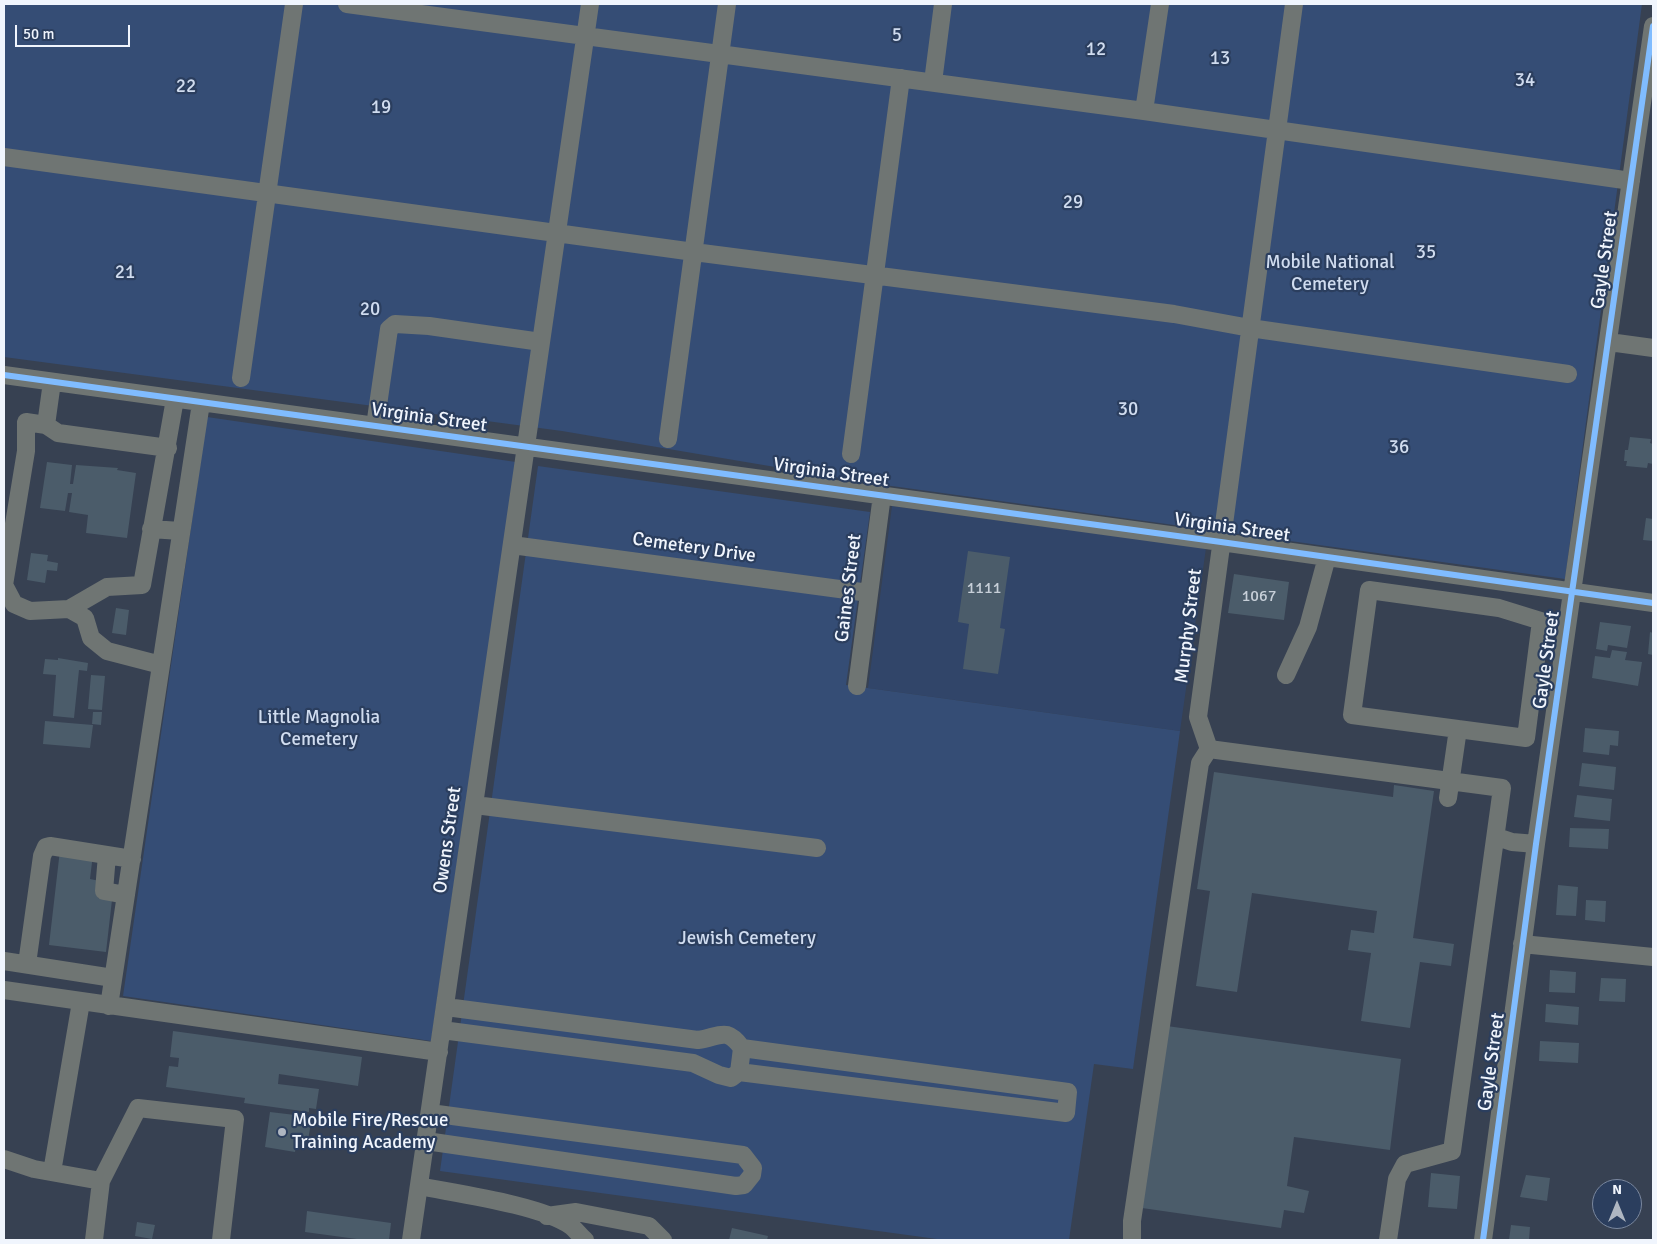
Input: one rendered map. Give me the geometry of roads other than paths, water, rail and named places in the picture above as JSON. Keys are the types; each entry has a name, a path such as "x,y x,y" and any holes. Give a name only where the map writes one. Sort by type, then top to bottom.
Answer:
{"street":[{"path":"241,378 294,4"},
{"path":"347,4 933,82 1631,181"},
{"name":"Owens Street","path":"411,1240 590,4"},
{"path":"668,439 727,4"},
{"path":"933,82 943,4"},
{"path":"1144,112 1160,4"},
{"name":"Murphy Street","path":"1209,749 1198,717 1294,4"},
{"name":"Gayle Street","path":"1483,1240 1522,944 1631,181 1648,95 1653,26"},
{"path":"850,454 876,276 901,78"},
{"path":"4,157 694,252 1174,314 1250,328 1568,374"},
{"path":"375,426 389,329 395,324 429,326 541,342"},
{"path":"1609,342 1653,348"},
{"name":"Virginia Street","path":"4,375 1327,556 1653,603"},
{"path":"46,425 52,382"},
{"path":"168,448 58,433 46,425 26,422 26,451 4,585 14,604 30,611 69,609 107,587 142,585 151,528 168,448 175,399"},
{"path":"109,1006 201,403"},
{"name":"Gaines Street","path":"857,686 882,495"},
{"path":"151,528 180,531"},
{"name":"Cemetery Drive","path":"512,545 869,594"},
{"path":"1286,675 1308,627 1327,556"},
{"path":"1369,590 1499,608 1541,621 1526,738 1458,729 1352,715 1369,590"},
{"path":"69,609 85,618 92,638 107,651 161,665"},
{"path":"1449,790 1458,729"},
{"path":"1132,1240 1132,1221 1200,763 1209,749 1449,790 1502,788 1497,837 1452,1151 1405,1164 1397,1179 1388,1240"},
{"path":"475,805 817,848"},
{"path":"1497,837 1512,842 1536,844"},
{"path":"27,964 42,856 46,847 50,846 132,859"},
{"path":"107,855 104,891 126,895"},
{"path":"1522,944 1653,957"},
{"path":"4,961 114,978"},
{"path":"4,990 439,1052"},
{"path":"52,1172 81,1002"},
{"path":"446,1007 698,1040 726,1033 734,1036 742,1048 739,1072"},
{"path":"442,1030 692,1064 719,1076 731,1078 739,1072 1066,1113 1068,1092 742,1048"},
{"path":"94,1240 101,1181 138,1108 235,1119 220,1240"},
{"path":"426,1141 736,1186 744,1185 752,1175 753,1168 743,1155 430,1113"},
{"path":"4,1159 52,1172 101,1181"},
{"path":"419,1186 514,1205 571,1226 585,1240"},
{"path":"547,1216 576,1212 616,1219 649,1226 663,1240"}],"place":[{"name":"Mobile Fire/Rescue Training Academy","path":"282,1132"}],"park label":[{"name":"5","path":"897,36"},
{"name":"12","path":"1096,50"},
{"name":"13","path":"1220,59"},
{"name":"34","path":"1525,81"},
{"name":"22","path":"186,87"},
{"name":"19","path":"381,108"},
{"name":"29","path":"1073,203"},
{"name":"35","path":"1426,253"},
{"name":"21","path":"125,273"},
{"name":"Mobile National Cemetery","path":"1330,274"},
{"name":"20","path":"370,310"},
{"name":"30","path":"1128,410"},
{"name":"36","path":"1399,448"},
{"name":"Little Magnolia Cemetery","path":"319,729"},
{"name":"Jewish Cemetery","path":"747,939"}]}
